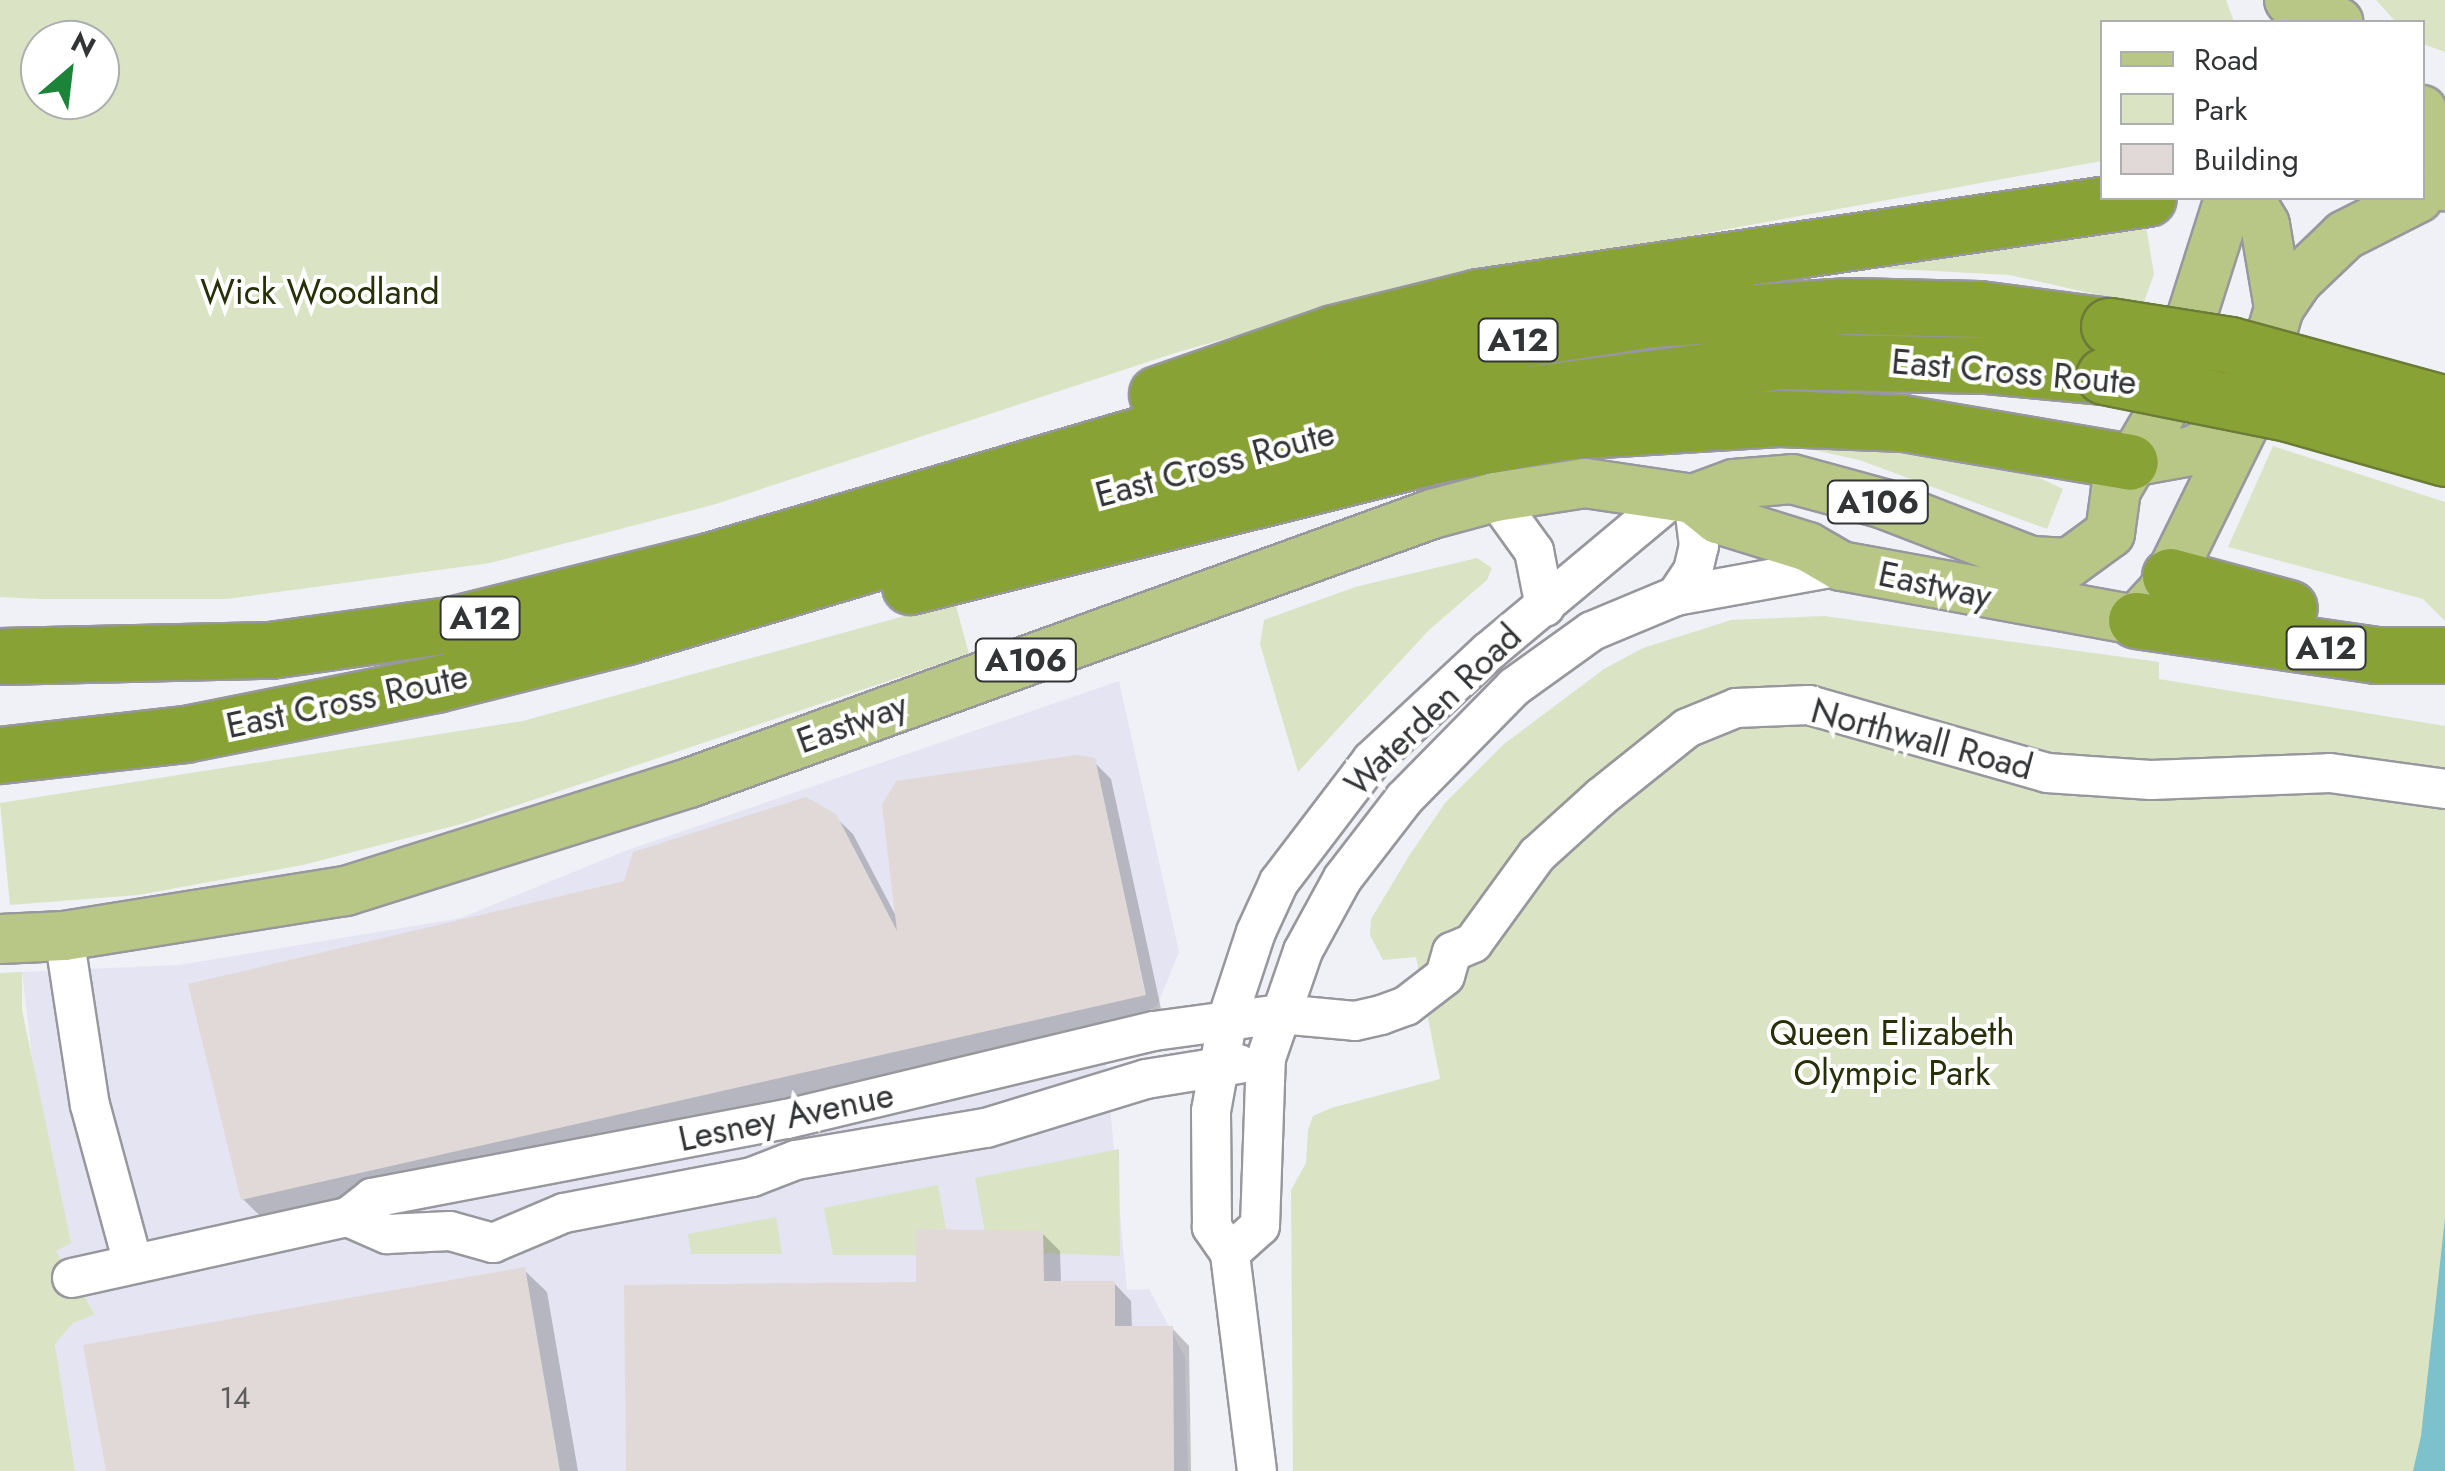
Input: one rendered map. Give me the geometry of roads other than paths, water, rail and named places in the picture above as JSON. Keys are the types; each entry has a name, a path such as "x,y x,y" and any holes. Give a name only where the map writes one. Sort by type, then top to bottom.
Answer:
{"highway":[{"name":"A12","path":"945,491 1122,406 1332,334 1425,309 1589,277 1918,236 2136,200"},
{"name":"East Cross Route","path":"0,656 270,650 454,624 705,562 1423,357 1632,322 1766,308 1900,305 2106,351 2271,409 2445,458"},
{"name":"East Cross Route","path":"0,755 301,713 685,618 1193,466 1576,383 1780,361 2230,344 2445,404"},
{"name":"A12","path":"685,618 848,599 1148,531 1439,454 1568,431 1779,418 1903,424 2130,462"},
{"name":"A12","path":"2170,576 2382,628 2445,654"},
{"name":"A12","path":"2136,620 2376,655 2445,654"}],"main road":[{"path":"2429,110 2430,188"},
{"path":"2170,576 2113,524 2116,490 2161,413 2228,200"},
{"path":"2250,200 2265,225 2279,308"},
{"path":"2136,620 2170,576 2245,423 2279,308 2334,243 2409,200"},
{"path":"2130,462 2192,451 2245,423"},
{"name":"Eastway","path":"0,938 64,936 346,891 689,783 1432,514 1495,497 1586,483 1683,498 1769,480 1819,483 2050,562 2069,563 2094,550 2113,524"},
{"name":"Eastway","path":"1683,498 1718,519 1808,547 1840,566 2136,620"}],"street":[{"path":"1495,497 1534,551 1545,606"},
{"path":"1676,596 1693,571 1699,546 1683,498"},
{"name":"Waterden Road","path":"1257,1471 1230,1253 1212,1227 1211,1111 1228,1017 1267,907 1322,819 1372,760 1545,606 1683,498"},
{"name":"Waterden Road","path":"1230,1253 1260,1226 1266,1058 1280,1014 1330,898 1404,799 1514,687 1592,630 1676,596 1840,566"},
{"name":"Northwall Road","path":"1228,1017 1280,1014 1355,1021 1394,1010 1445,976 1452,952 1473,943 1548,844 1654,752 1718,714 1769,702 1825,708 2046,773 2151,780 2318,772 2445,789"},
{"path":"64,936 90,1105 132,1260"},
{"name":"Lesney Avenue","path":"72,1278 132,1260 348,1218 372,1198 787,1119 1228,1017"},
{"path":"1218,1069 1266,1058"},
{"name":"Lesney Avenue","path":"348,1218 386,1234 450,1231 493,1243 564,1212 733,1182 796,1160 986,1128 1146,1079 1218,1069"}],"water":[{"path":"2445,1218 2445,1471 2413,1471 2421,1436"}],"park label":[{"name":"Wick Woodland","path":"320,292"},
{"name":"Queen Elizabeth Olympic Park","path":"1892,1053"}]}
